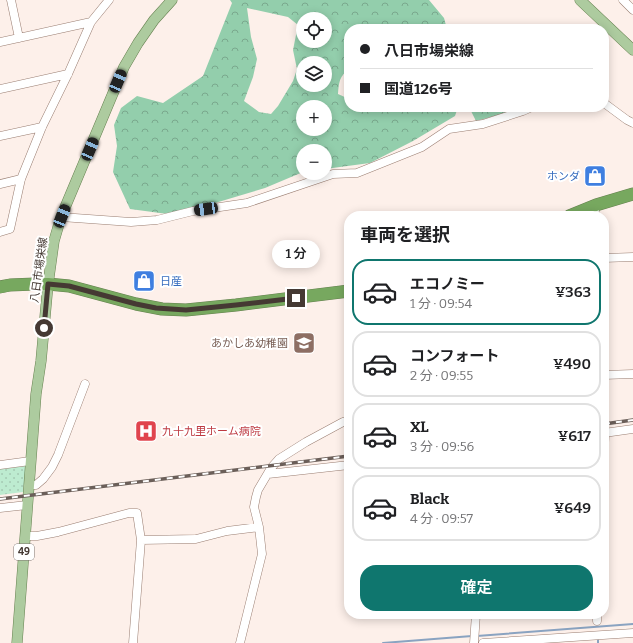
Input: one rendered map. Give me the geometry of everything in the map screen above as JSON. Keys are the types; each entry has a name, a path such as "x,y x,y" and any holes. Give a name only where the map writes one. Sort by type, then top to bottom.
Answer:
{"highway":[{"path":"595,210 633,192"},
{"path":"0,287 10,285 48,284 69,286 136,304 156,308 186,310 344,292"}],"main road":[{"name":"八日市場栄線","path":"17,643 36,394 54,241 62,216 124,67 154,20 172,0"},
{"path":"580,0 605,24"},
{"path":"609,27 633,50"}],"street":[{"path":"11,0 19,38"},
{"path":"0,232 10,230 21,179 42,127 91,22 109,0"},
{"path":"623,0 633,10"},
{"path":"0,42 91,22"},
{"path":"0,89 68,74"},
{"path":"609,107 633,123"},
{"path":"62,216 131,222 157,220 193,211 247,203 333,174 357,173 422,147 448,129 483,124 520,112"},
{"path":"0,136 42,127"},
{"path":"0,184 21,179"},
{"path":"609,258 633,257"},
{"path":"609,375 633,374"},
{"path":"29,485 36,485 43,479 52,467 58,455 84,384"},
{"path":"240,643 262,554 259,527 254,507 258,490 279,459 344,422"},
{"path":"609,432 633,429"},
{"path":"0,465 30,461"},
{"path":"268,474 344,466"},
{"path":"0,508 27,505"},
{"path":"25,536 37,536 58,532 129,513 137,513 141,540 133,643"},
{"path":"141,540 196,539 227,530 259,527"},
{"path":"474,643 476,619"},
{"path":"483,643 604,639 633,632"}],"green space":[{"path":"230,0 429,0 444,18 446,24 344,24 344,74 340,80 338,94 344,97 344,112 456,112 455,116 413,141 370,163 332,168 332,144 296,144 296,175 265,188 175,215 130,209 113,172 117,146 114,125 121,108 137,96 163,103 203,76 232,3","holes":["247,8 288,17 296,23 296,12 332,12 332,48 296,48 296,35 293,50 296,64 296,56 332,56 332,92 296,92 296,72 293,81 278,106 271,114 259,112 244,101 253,77 257,59 251,37"]},
{"path":"472,112 510,112 476,121"},
{"path":"23,465 26,466 23,492 0,495 0,468"}],"waterway":[{"path":"477,636 633,624"},
{"path":"383,643 472,636"},
{"path":"598,638 598,643"}],"railway":[{"path":"609,423 633,420"},
{"path":"0,499 344,457"}],"place":[{"name":"ホンダ","path":"595,176"},
{"name":"日産","path":"144,281"},
{"name":"あかしあ幼稚園","path":"304,343"},
{"name":"九十九里ホーム病院","path":"146,431"}],"route":[{"path":"44,328 48,284 69,286 136,304 162,309 186,310 296,298"}]}
